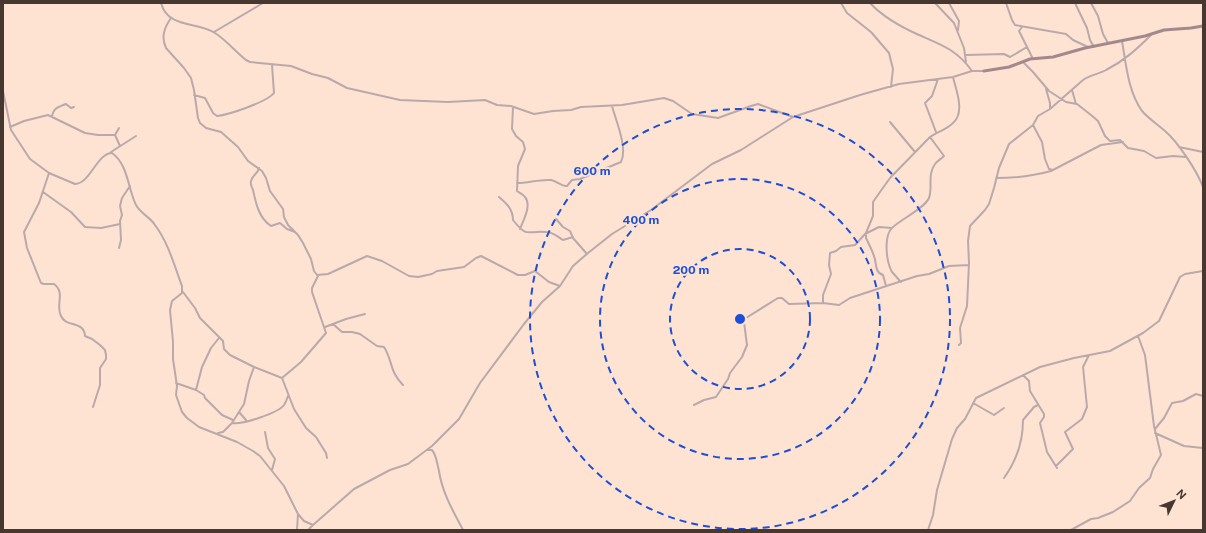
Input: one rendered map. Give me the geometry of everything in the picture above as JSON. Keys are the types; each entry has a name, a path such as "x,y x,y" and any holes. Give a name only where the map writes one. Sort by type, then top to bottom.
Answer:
{"street":[{"path":"161,3 164,12 171,18 214,32 250,62 296,68 328,78 347,88 400,100 448,102 485,100 497,105 513,107 534,114 612,106 664,98 673,101 692,114 714,118 718,118 758,104 793,117"},
{"path":"214,32 263,3"},
{"path":"842,3 847,13 871,32 889,53 893,69 891,87"},
{"path":"870,3 887,18 944,45 955,52 972,71"},
{"path":"935,3 954,22 966,55 966,63"},
{"path":"949,3 959,21 958,32"},
{"path":"1006,3 1013,23 1016,26 1066,34 1073,40 1089,47"},
{"path":"1075,3 1094,46"},
{"path":"1091,3 1098,16 1103,34 1108,44"},
{"path":"171,18 164,29 164,44 187,72 193,84 198,118 202,125 206,128 221,132 238,147 249,162 259,168 265,176 270,191 283,209 284,217 288,225 303,243 311,259 314,271 318,276"},
{"path":"308,530 354,489 390,470 408,464 456,423 480,383 500,355 542,302 560,286 569,271 587,254 612,234 651,210 712,164 741,150 793,117 860,95 910,82 938,79 972,71 984,71 1009,67 1033,59 1047,59 1089,47 1122,41 1164,30 1203,26"},
{"path":"1022,27 1019,31 1033,59"},
{"path":"959,345 961,343 960,330 967,306 969,265 968,241 970,226 986,208 993,193 1000,164 1009,144 1034,125 1037,117 1050,109 1085,78 1103,72 1125,60 1152,34"},
{"path":"1122,41 1132,91 1140,107 1153,122 1166,132 1186,157 1198,175 1203,186"},
{"path":"966,55 1004,54 1010,57 1027,47"},
{"path":"1023,62 1046,89 1066,102 1076,104 1096,120 1108,140 1120,140 1128,148 1144,151 1156,158 1173,156 1186,157"},
{"path":"194,95 205,98 217,116 253,105 274,93 272,65"},
{"path":"886,286 882,275 878,273 875,258 866,238 866,233 873,216 874,201 888,181 930,137 936,132 954,123 960,108 960,101 953,76"},
{"path":"936,132 925,103 932,96 938,79"},
{"path":"1046,89 1050,109"},
{"path":"3,90 10,127 14,136 23,146 30,159 48,173 75,184 79,184 85,179 108,153 112,152 136,136"},
{"path":"1072,90 1076,104"},
{"path":"52,117 56,108 66,104 71,108 74,107"},
{"path":"517,183 551,180 563,186 567,186 572,180 580,179 621,162 623,157 622,145 612,106"},
{"path":"513,107 512,129 516,136 523,142 525,149 518,166 517,191 525,197 527,204 525,217 520,229"},
{"path":"10,127 24,120 48,115 86,133 115,136"},
{"path":"890,122 915,152"},
{"path":"1034,125 1042,142 1046,163 1049,168 1053,170"},
{"path":"115,136 119,128"},
{"path":"115,136 120,146"},
{"path":"901,282 892,272 887,254 887,235 898,221 919,208 928,198 931,171 935,163 944,156 930,137"},
{"path":"996,178 1037,175 1053,170 1101,145 1123,142"},
{"path":"1178,147 1203,152"},
{"path":"112,152 118,159 127,176 137,207 154,223 168,245 183,291 200,318 223,342 224,350 230,355 254,367 282,378 294,409 304,425 316,438 326,453 327,458"},
{"path":"259,168 250,182 261,216 271,226 280,223 287,229 295,232"},
{"path":"48,173 39,203 25,230 26,245 41,283 54,284 59,290 61,298 59,312 62,319 84,329 85,336 96,342 105,351 106,358 100,368 100,385 93,407"},
{"path":"120,248 120,224 122,215 120,206 122,198 130,186"},
{"path":"43,192 69,210 85,227 108,227 120,224"},
{"path":"499,196 510,208 513,215 513,220 520,229 525,232 529,234 540,232 550,233 563,240 573,237"},
{"path":"556,219 562,226 570,231 587,254"},
{"path":"823,303 823,295 831,274 829,265 830,253 842,247 854,245 866,233 879,227 892,228"},
{"path":"318,276 328,274 365,256 379,260 409,276 415,277 425,276 438,271 468,266 476,258 481,256 518,275 525,275 535,271 549,282 560,286"},
{"path":"694,405 704,400 716,397 728,379 730,373 742,357 747,342 744,322 746,318 779,298 789,304 823,303 839,305 850,298 929,274 949,266 969,265"},
{"path":"928,530 933,515 937,490 952,439 957,428 965,419 979,395 1046,365 1110,350 1149,330 1159,321 1174,293 1179,278 1184,274 1203,271"},
{"path":"282,378 296,367 326,333 312,292 312,288 318,276"},
{"path":"183,291 172,301 170,310 177,397 184,414 199,427 237,442 253,451 265,461 284,486 298,514 304,521 313,525"},
{"path":"325,327 350,317 365,314"},
{"path":"333,324 342,332 360,334 377,346 384,347 390,360 392,370 397,379 403,385"},
{"path":"1071,530 1091,519 1113,512 1132,500 1139,488 1150,478 1155,465 1161,456 1155,433 1145,355 1138,336"},
{"path":"196,390 201,369 211,348 219,338"},
{"path":"1023,374 1029,381 1030,391 1044,414 1044,417 1040,423 1047,452 1056,467 1072,449 1065,432 1082,420 1087,407 1083,367 1088,355"},
{"path":"217,434 223,432 232,423 245,403 249,381 254,367"},
{"path":"176,383 196,390 205,396 205,398 222,415 233,420"},
{"path":"1155,429 1164,418 1172,403 1183,401 1197,394 1203,396"},
{"path":"232,423 235,424 246,420 254,420 280,408 285,404 288,395"},
{"path":"973,403 994,415 1004,408"},
{"path":"1004,478 1011,468 1019,451 1021,434 1023,431 1023,420 1034,407 1038,405"},
{"path":"239,412 246,420"},
{"path":"266,432 268,448 275,459 272,470"},
{"path":"1155,433 1184,446 1203,448"},
{"path":"426,450 432,450 436,454 440,480 463,530"},
{"path":"297,530 298,514"}]}
